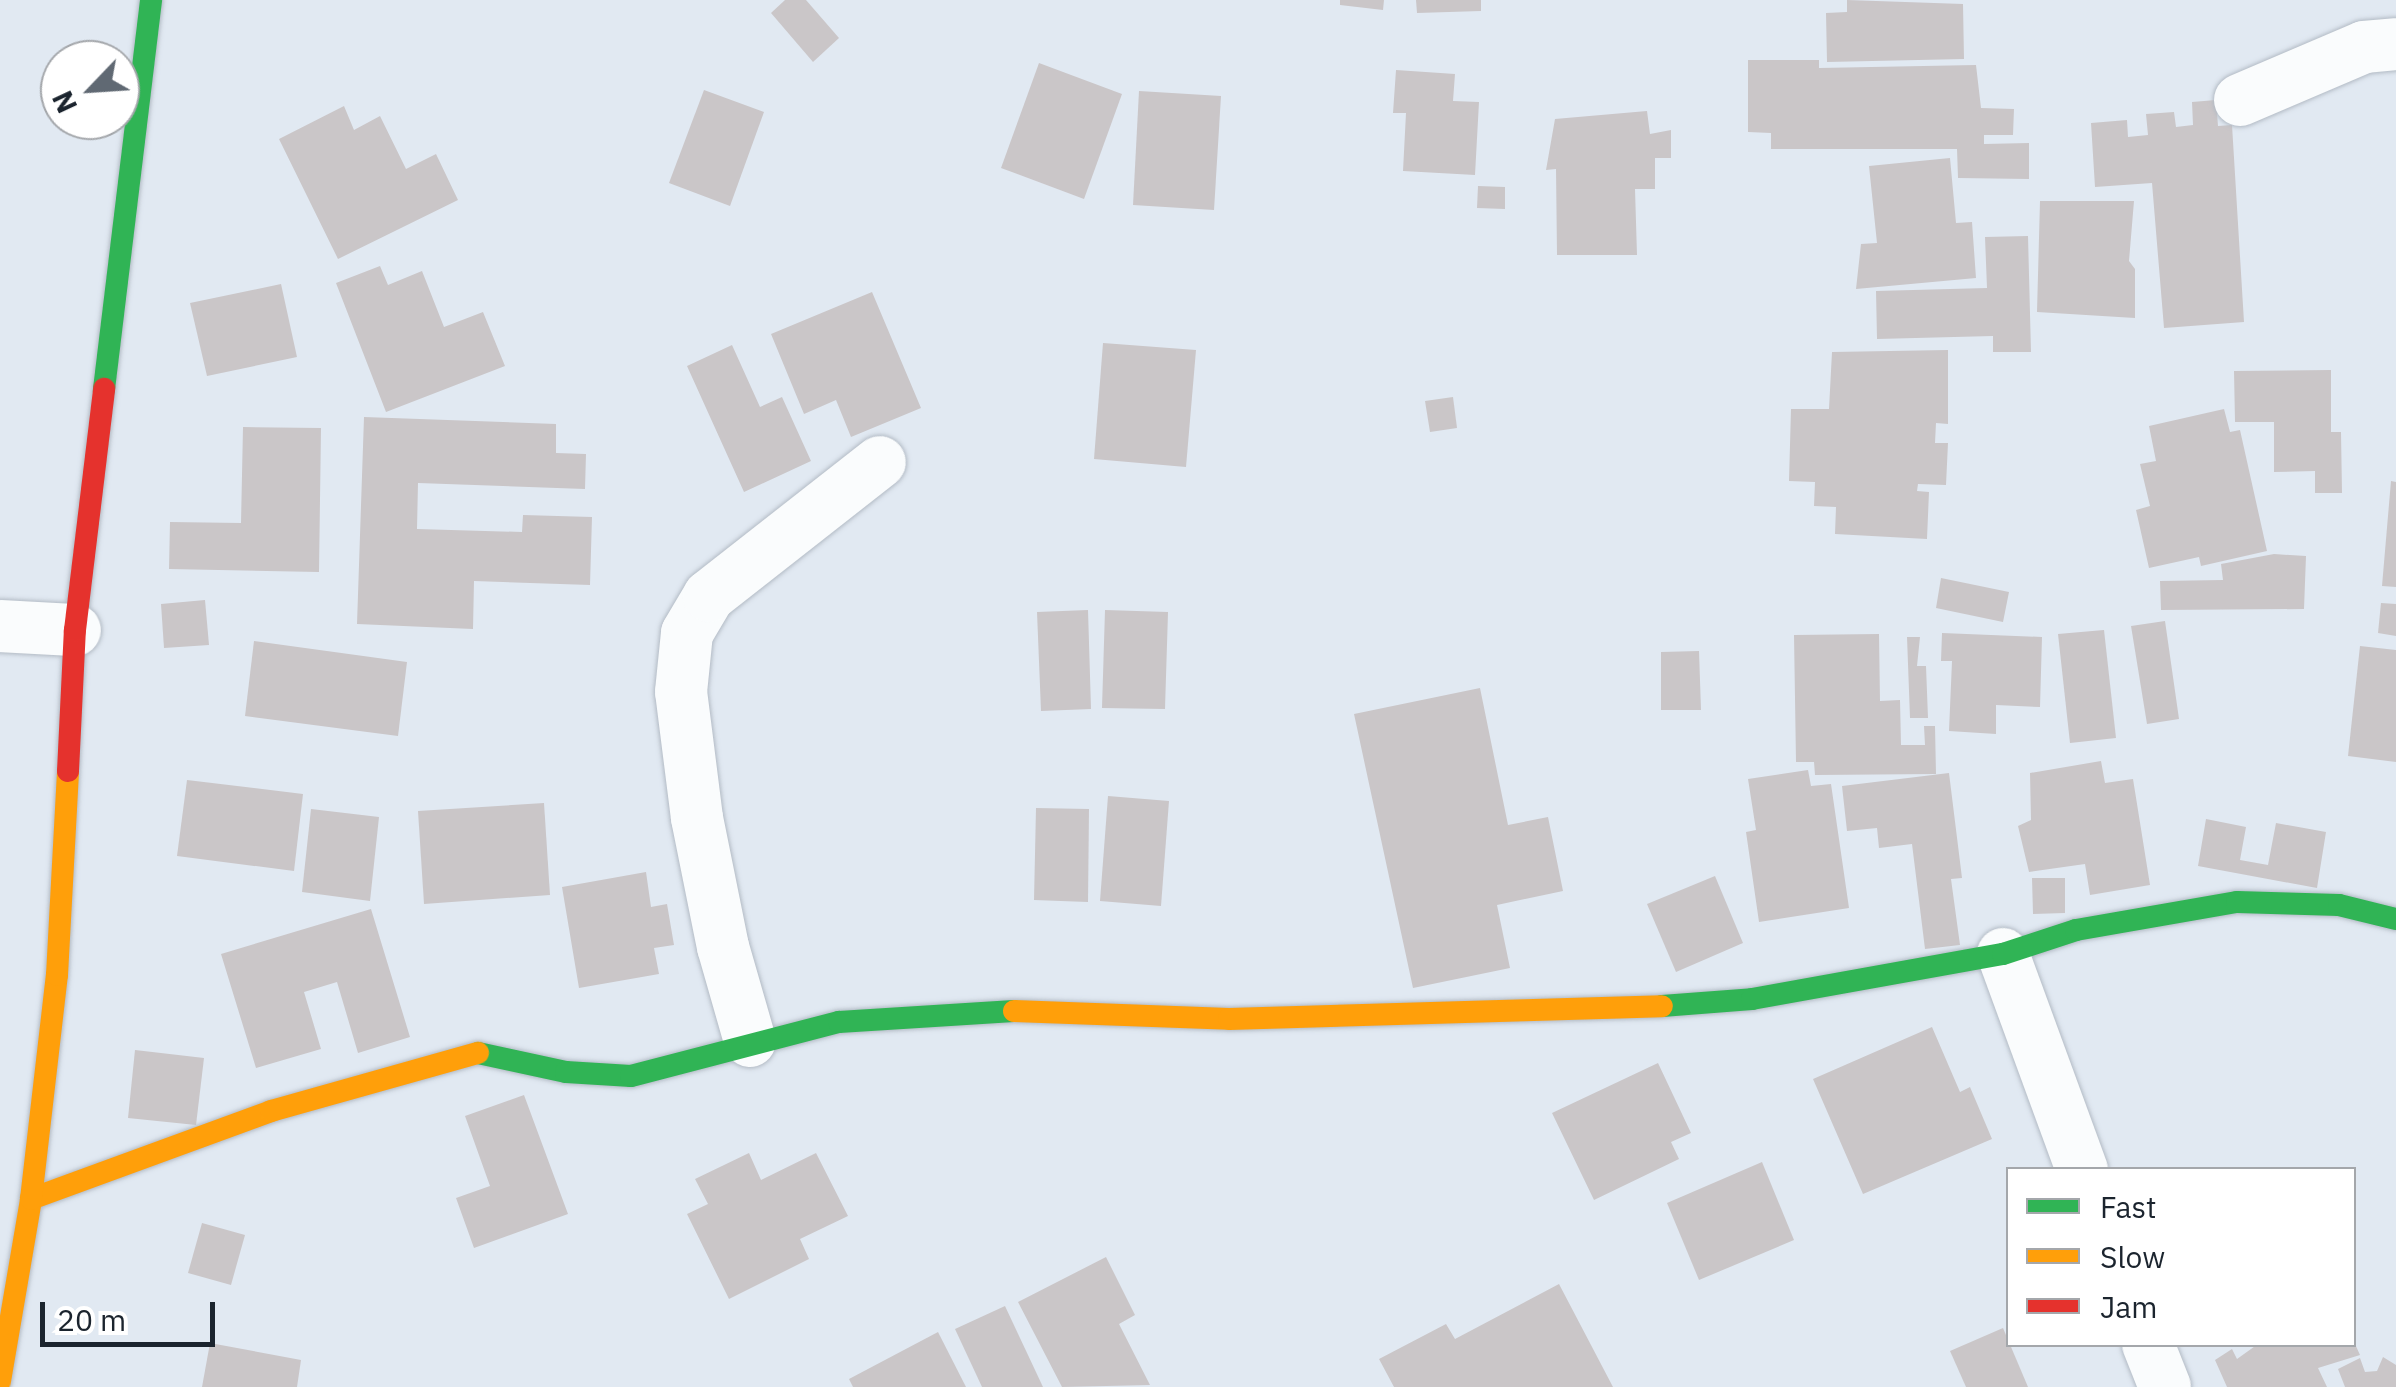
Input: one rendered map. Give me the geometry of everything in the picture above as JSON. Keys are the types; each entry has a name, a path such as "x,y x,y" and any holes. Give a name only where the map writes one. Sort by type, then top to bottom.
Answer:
{"street":[{"path":"0,1381 31,1199 56,975 75,630 150,0"},
{"path":"2240,100 2364,47 2396,44"},
{"path":"750,1041 722,947 697,818 681,692 687,633 710,596 880,462"},
{"path":"0,626 75,630"},
{"path":"31,1199 271,1111 478,1054 566,1072 631,1076 750,1041 839,1022 1042,1009 1229,1019 1613,1010 1752,999 2003,954 2093,926 2238,902 2339,906 2396,919"},
{"path":"2003,954 2081,1167"},
{"path":"2149,1347 2165,1387"}],"building":[{"path":"785,0 806,0 839,38 813,62 771,13"},
{"path":"1340,0 1384,0 1383,10 1340,5"},
{"path":"1416,0 1481,0 1481,11 1417,13"},
{"path":"1847,0 1963,4 1964,59 1827,62 1826,13 1847,12"},
{"path":"1748,60 1819,60 1819,68 1976,65 1981,108 2014,109 2013,135 1984,135 1984,144 2029,143 2029,179 1958,178 1957,149 1771,149 1771,133 1748,132"},
{"path":"1039,63 1122,94 1084,199 1001,168"},
{"path":"1396,70 1455,74 1453,101 1479,102 1475,175 1403,171 1406,113 1393,113"},
{"path":"704,90 764,112 730,206 669,183"},
{"path":"1139,91 1221,96 1214,210 1133,205"},
{"path":"2216,100 2218,126 2232,125 2244,322 2164,328 2152,183 2095,187 2091,123 2127,120 2128,137 2148,135 2146,114 2174,112 2176,127 2193,125 2192,102"},
{"path":"344,106 354,130 380,116 406,169 436,154 458,200 338,259 279,139"},
{"path":"1647,111 1650,134 1671,130 1671,158 1655,158 1655,189 1635,189 1637,255 1557,255 1556,169 1546,170 1555,119"},
{"path":"1950,158 1956,223 1972,222 1976,278 1856,289 1861,244 1877,243 1869,166"},
{"path":"1478,186 1505,187 1505,209 1477,208"},
{"path":"2040,201 2134,201 2129,261 2135,269 2135,318 2037,312"},
{"path":"2028,236 2031,352 1993,352 1993,336 1877,339 1876,291 1987,288 1985,237"},
{"path":"380,266 388,285 422,271 444,327 483,312 505,366 386,412 336,283"},
{"path":"281,284 297,357 207,376 190,303"},
{"path":"872,292 921,408 851,437 836,400 804,414 771,334"},
{"path":"1103,343 1196,350 1186,467 1094,459"},
{"path":"732,345 760,407 782,397 811,461 744,492 687,366"},
{"path":"1948,350 1948,424 1936,423 1935,443 1948,443 1946,485 1918,484 1917,491 1929,492 1927,539 1835,534 1836,507 1814,506 1815,482 1789,481 1791,409 1829,409 1832,352"},
{"path":"2331,370 2331,432 2341,432 2342,493 2315,493 2315,471 2274,472 2274,422 2235,422 2234,371"},
{"path":"1453,397 1457,428 1430,432 1425,401"},
{"path":"2224,409 2230,432 2240,430 2267,551 2201,566 2199,557 2149,568 2136,510 2150,506 2140,464 2156,461 2149,426"},
{"path":"364,417 556,424 556,453 586,454 585,489 418,483 417,529 522,532 523,515 592,517 590,585 474,581 473,629 357,624"},
{"path":"243,427 321,428 319,572 169,569 170,522 241,523"},
{"path":"2391,481 2396,482 2396,587 2382,586"},
{"path":"2274,554 2306,556 2304,609 2161,610 2160,581 2223,580 2221,564"},
{"path":"1941,578 2009,592 2003,622 1936,608"},
{"path":"205,600 209,645 164,648 161,604"},
{"path":"2381,603 2396,604 2396,636 2378,633"},
{"path":"1088,610 1091,709 1041,711 1037,612"},
{"path":"1105,610 1168,612 1165,709 1102,708"},
{"path":"2165,621 2179,719 2147,724 2131,626"},
{"path":"2104,630 2116,738 2070,743 2058,634"},
{"path":"1942,633 2042,637 2040,707 1996,705 1996,734 1949,731 1952,661 1941,661"},
{"path":"1879,634 1880,701 1900,700 1901,745 1925,745 1924,726 1935,726 1936,774 1815,775 1814,762 1796,762 1794,635"},
{"path":"1907,637 1920,637 1917,666 1926,666 1928,718 1910,718"},
{"path":"254,641 407,662 398,736 245,716"},
{"path":"2360,646 2396,650 2396,762 2348,756"},
{"path":"1699,651 1701,710 1661,710 1661,652"},
{"path":"1480,688 1508,825 1548,817 1563,891 1497,905 1510,968 1413,988 1354,714"},
{"path":"2101,761 2105,783 2133,779 2150,885 2090,895 2085,864 2029,872 2018,826 2031,820 2030,773"},
{"path":"1808,770 1811,786 1831,784 1849,908 1759,922 1746,832 1756,830 1748,779"},
{"path":"1949,773 1962,878 1951,879 1960,945 1925,949 1912,844 1879,848 1877,828 1847,831 1842,786"},
{"path":"187,780 303,794 294,871 177,856"},
{"path":"1108,796 1169,801 1161,906 1100,901"},
{"path":"544,803 550,895 424,904 418,811"},
{"path":"1036,808 1089,809 1088,902 1034,900"},
{"path":"311,809 379,817 370,901 302,892"},
{"path":"2206,819 2246,827 2240,860 2268,865 2276,823 2326,832 2317,888 2198,866"},
{"path":"646,872 651,907 667,904 674,945 654,948 659,974 579,988 562,887"},
{"path":"1715,876 1743,943 1676,972 1647,904"},
{"path":"2032,878 2065,878 2065,913 2033,914"},
{"path":"371,909 410,1037 358,1053 337,982 304,992 321,1049 256,1068 221,954"},
{"path":"1932,1027 1960,1092 1970,1087 1992,1139 1863,1194 1813,1079"},
{"path":"135,1050 204,1058 196,1125 128,1118"},
{"path":"1658,1063 1691,1133 1671,1142 1679,1159 1594,1200 1552,1113"},
{"path":"524,1095 568,1214 474,1248 456,1198 490,1186 465,1116"},
{"path":"749,1153 761,1180 816,1153 848,1216 800,1239 809,1259 729,1299 687,1214 708,1204 695,1179"},
{"path":"1762,1162 1794,1240 1699,1280 1667,1203"},
{"path":"202,1223 245,1235 231,1285 188,1273"},
{"path":"1106,1257 1135,1315 1119,1324 1150,1385 1062,1387 1018,1302"},
{"path":"1559,1284 1613,1387 1394,1387 1379,1359 1446,1324 1455,1339"},
{"path":"1005,1306 1043,1387 982,1387 955,1329"},
{"path":"2003,1328 2006,1347 2011,1347 2028,1387 1966,1387 1950,1351"},
{"path":"938,1332 966,1387 853,1387 849,1379"},
{"path":"210,1343 301,1360 297,1387 202,1387"},
{"path":"2356,1346 2360,1355 2318,1368 2327,1387 2227,1387 2215,1360 2232,1349 2237,1359 2254,1347"},
{"path":"2383,1357 2396,1365 2396,1387 2345,1387 2338,1369 2360,1358 2365,1372 2377,1371"}],"traffic: fast":[{"path":"104,389 151,0"},
{"path":"1662,1006 1752,999 2003,954 2076,930 2237,902 2339,905 2396,919"},
{"path":"478,1053 566,1072 631,1076 839,1022 1014,1011"}],"traffic: slow":[{"path":"0,1381 31,1199 57,975 68,771"},
{"path":"1014,1011 1229,1019 1662,1006"},
{"path":"31,1199 271,1111 478,1053"}],"traffic: jam":[{"path":"68,771 75,630 104,389"}]}
